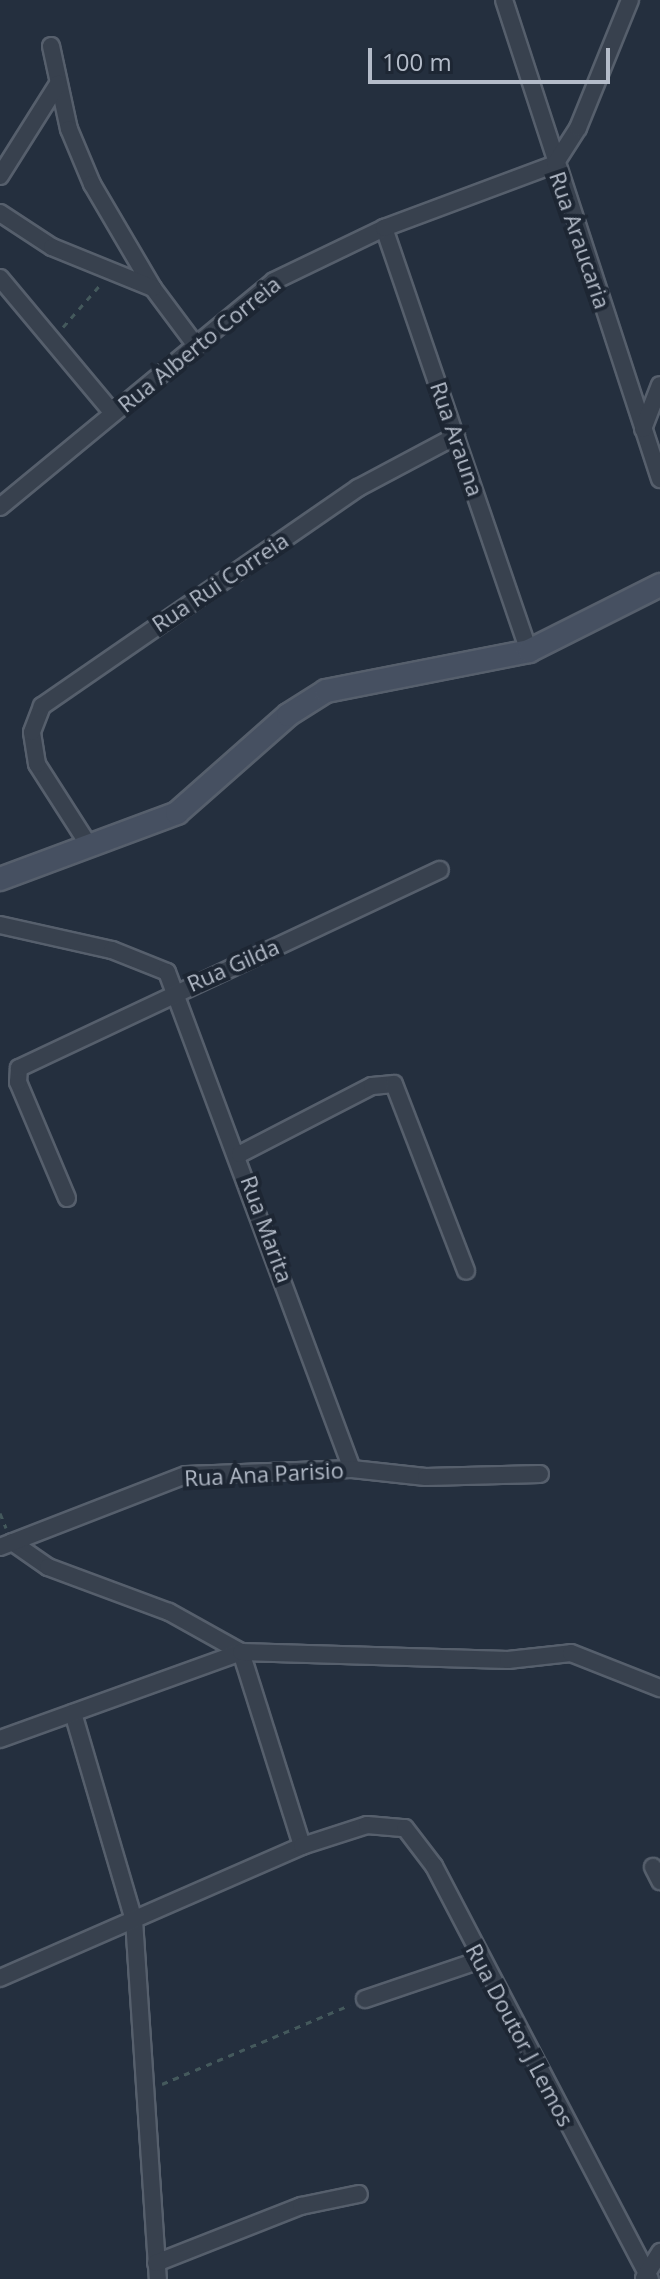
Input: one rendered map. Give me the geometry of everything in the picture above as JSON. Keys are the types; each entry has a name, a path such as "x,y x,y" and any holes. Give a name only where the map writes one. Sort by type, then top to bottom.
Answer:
{"street":[{"name":"Rua Araucaria","path":"504,0 660,479"},
{"path":"555,164 578,128 630,0"},
{"path":"51,46 58,84 92,184 153,288 194,343"},
{"path":"0,176 58,84"},
{"name":"Rua Alberto Correia","path":"0,507 194,343 274,281 384,228 555,164"},
{"path":"0,213 52,247 153,288"},
{"name":"Rua Arauna","path":"384,228 529,651"},
{"path":"0,278 113,413"},
{"path":"643,429 660,385"},
{"name":"Rua Rui Correia","path":"90,847 37,764 35,716 79,676 358,488 456,436"},
{"path":"0,879 177,813 288,715 326,691 529,651 660,585"},
{"name":"Rua Gilda","path":"67,1198 18,1082 17,1070 173,992 440,870"},
{"path":"0,925 160,966 173,992"},
{"name":"Rua Marita","path":"173,992 240,1154 352,1469"},
{"path":"240,1154 372,1086 386,1082 402,1091 466,1271"},
{"name":"Rua Ana Parisio","path":"6,1544 186,1475 352,1469 426,1477 540,1474"},
{"path":"0,1978 302,1846 241,1652 169,1612 48,1567 6,1544"},
{"path":"0,1739 241,1652 508,1660 571,1653 660,1688"},
{"path":"73,1713 134,1920 142,2093 157,2271 301,2206 359,2194"},
{"name":"Rua Doutor J Lemos","path":"302,1846 367,1825 405,1828 421,1844 647,2277"},
{"path":"365,1999 480,1960"},
{"path":"647,2277 660,2252"}],"path":[{"path":"50,341 111,273"},
{"path":"142,2093 278,2030 365,1999"}]}
